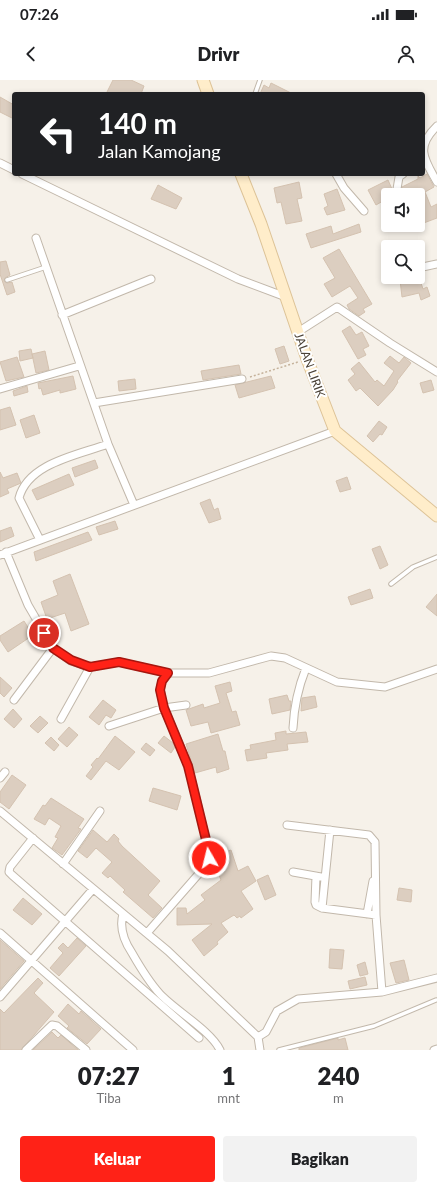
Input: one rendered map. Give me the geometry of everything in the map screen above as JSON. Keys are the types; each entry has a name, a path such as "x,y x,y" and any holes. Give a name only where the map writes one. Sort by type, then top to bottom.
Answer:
{"main road":[{"path":"203,80 207,92"},
{"name":"JALAN LIRIK","path":"242,176 262,224 307,359 335,430 437,516"}],"street":[{"path":"425,140 427,135 437,126"},
{"path":"0,163 12,169"},
{"path":"425,163 437,182"},
{"path":"26,176 238,279 286,297"},
{"path":"337,176 344,188 364,211"},
{"path":"397,188 400,176"},
{"path":"36,238 79,366 108,444 134,505"},
{"path":"425,267 437,264"},
{"path":"62,315 151,279"},
{"path":"298,332 337,307 390,343 437,372"},
{"path":"0,389 79,366"},
{"path":"94,403 242,379"},
{"path":"335,430 3,554 28,605 53,648 71,660 90,667 119,662 168,673 209,673 271,656 285,658 337,682 385,687 437,668"},
{"path":"40,540 19,498 21,489 39,469 108,444"},
{"path":"14,700 53,648"},
{"path":"62,719 90,667"},
{"path":"293,728 294,707 298,687 306,668"},
{"path":"147,933 203,869 209,858 208,848 188,766 164,708 160,690 162,681 168,673"},
{"path":"108,726 164,708 186,705"},
{"path":"0,778 5,772"},
{"path":"0,811 168,951 258,1037 260,1050"},
{"path":"63,864 100,811"},
{"path":"287,825 369,834 373,838 375,842 376,915 382,992"},
{"path":"330,830 314,902 322,908 376,915"},
{"path":"32,838 10,866 9,872 199,1038"},
{"path":"367,914 375,867"},
{"path":"293,872 320,877"},
{"path":"0,997 93,889"},
{"path":"123,914 120,922 124,940 153,985 160,994 208,1036 220,1050"},
{"path":"0,933 133,1050"},
{"path":"258,1037 266,1032 276,1011 298,999 382,992 437,978"},
{"path":"26,1050 52,1025 57,1026 86,1050"}],"lane":[{"path":"256,92 260,80"},
{"path":"7,280 46,267"},
{"path":"391,584 413,567 437,557"},
{"path":"279,1050 374,1026 436,1000"}],"path":[{"path":"242,379 307,359"}],"building":[{"path":"113,80 131,80 144,86 142,92 107,92"},
{"path":"271,83 289,92 261,92 264,85 269,88"},
{"path":"0,97 12,104 12,118 0,112"},
{"path":"427,174 434,187 425,192 425,188 402,188 418,179 418,176 420,178"},
{"path":"388,180 392,188 381,188 381,202 376,205 368,190"},
{"path":"299,182 302,198 297,199 302,221 286,224 281,202 277,203 274,188"},
{"path":"158,185 182,198 176,209 151,199"},
{"path":"337,189 345,210 327,215 324,208 328,206 324,194"},
{"path":"425,192 431,207 437,204 437,218 425,222"},
{"path":"359,224 361,232 311,248 306,234 331,226 333,234"},
{"path":"339,249 372,304 363,309 365,312 359,316 349,309 347,305 358,298 350,286 332,297 324,284 335,278 323,258"},
{"path":"6,261 10,275 5,278 4,281 7,283 12,282 15,292 7,295 0,274 0,262"},
{"path":"400,284 421,284 423,289 427,287 430,296 421,300 419,293 402,297"},
{"path":"350,326 356,335 362,332 369,346 363,349 366,355 358,359 342,331"},
{"path":"284,346 289,361 280,364 275,349"},
{"path":"31,349 33,358 20,361 19,351"},
{"path":"45,351 49,370 36,373 32,354"},
{"path":"390,356 399,363 404,357 411,363 397,381 398,382 393,390 378,406 360,388 356,391 348,380 355,374 351,369 359,362 375,382 377,380 384,386 394,371 384,363"},
{"path":"17,357 24,377 6,381 0,362"},
{"path":"239,365 241,374 203,380 201,371"},
{"path":"73,376 76,389 60,393 60,390 43,395 41,388 39,389 38,383"},
{"path":"271,376 275,388 239,398 235,385"},
{"path":"135,379 136,389 119,391 118,381"},
{"path":"431,380 434,390 423,393 420,383"},
{"path":"27,386 28,392 14,396 13,391"},
{"path":"10,407 16,425 0,430 0,410"},
{"path":"34,415 40,433 26,438 20,420"},
{"path":"379,421 387,427 382,435 380,434 373,442 367,436"},
{"path":"95,460 98,468 75,477 72,468"},
{"path":"0,472 3,478 17,473 21,483 7,489 9,493 0,497"},
{"path":"69,474 74,485 37,500 32,490"},
{"path":"347,477 351,489 340,492 336,481"},
{"path":"210,499 214,510 218,508 221,519 209,523 200,503"},
{"path":"115,521 118,529 99,535 96,527"},
{"path":"11,527 14,536 0,542 0,531"},
{"path":"88,532 92,540 36,561 34,552"},
{"path":"380,546 388,565 380,569 372,549"},
{"path":"70,574 89,624 71,631 65,613 47,619 41,602 58,595 53,581"},
{"path":"370,589 373,598 351,605 348,597"},
{"path":"437,594 437,616 426,607"},
{"path":"24,621 33,635 8,652 0,640 0,636"},
{"path":"0,677 12,688 4,697 0,693"},
{"path":"230,682 232,691 226,693 232,712 236,711 240,725 211,733 208,722 191,726 186,710 203,704 204,708 220,703 215,686"},
{"path":"287,695 289,701 291,701 290,710 272,714 269,699"},
{"path":"315,696 317,707 301,711 302,698"},
{"path":"103,700 116,710 111,718 106,715 99,725 89,717"},
{"path":"13,709 22,719 14,728 4,719"},
{"path":"40,716 48,723 38,733 30,726"},
{"path":"69,727 78,735 67,747 58,739"},
{"path":"286,731 286,734 306,732 308,742 287,744 288,750 266,753 267,758 247,761 245,750 251,749 250,745 276,740 275,733"},
{"path":"218,734 223,751 225,751 229,769 217,773 216,767 195,773 186,744"},
{"path":"115,736 135,752 119,770 106,761 91,780 86,776 93,767 91,765 97,758 98,759"},
{"path":"164,736 173,743 175,747 171,753 158,743"},
{"path":"51,737 59,745 54,751 45,743"},
{"path":"146,743 155,750 150,756 141,749"},
{"path":"12,775 26,785 9,809 0,802 0,792"},
{"path":"153,788 181,796 177,810 149,801"},
{"path":"51,798 84,819 78,828 81,829 62,855 52,848 58,838 55,837 61,826 49,818 45,825 34,819 43,805 45,806"},
{"path":"93,830 107,842 114,834 119,839 118,841 122,846 160,881 148,895 162,908 153,918 123,892 125,890 110,876 108,878 102,873 112,862 96,848 87,858 78,851"},
{"path":"231,850 238,871 248,866 256,881 241,891 253,909 241,918 240,916 237,918 234,915 221,923 228,932 217,942 218,944 204,956 192,940 212,924 177,925 177,908 186,908 187,914 205,900 201,895 221,880 213,860 214,856"},
{"path":"268,875 276,895 265,900 257,880"},
{"path":"399,888 412,890 411,902 397,900"},
{"path":"23,898 42,914 32,925 13,910"},
{"path":"77,938 86,946 59,976 50,968 63,953 58,948 63,943 68,948"},
{"path":"0,940 24,961 0,989"},
{"path":"330,949 344,950 342,969 329,968"},
{"path":"404,960 409,980 396,983 390,963"},
{"path":"365,962 368,974 360,976 357,965"},
{"path":"365,977 367,985 350,989 348,981"},
{"path":"38,978 43,983 34,993 54,1012 21,1050 0,1050 0,1009 4,1013"},
{"path":"68,1004 79,1014 81,1011 101,1029 87,1044 67,1028 69,1026 58,1016"},
{"path":"52,1032 58,1038 61,1035 78,1050 33,1050"},
{"path":"338,1038 338,1040 345,1038 348,1050 299,1050 299,1048"}],"route":[{"path":"44,633 53,648 71,660 90,667 119,662 168,673 162,681 160,690 164,708 188,766 208,848 209,858"}]}
